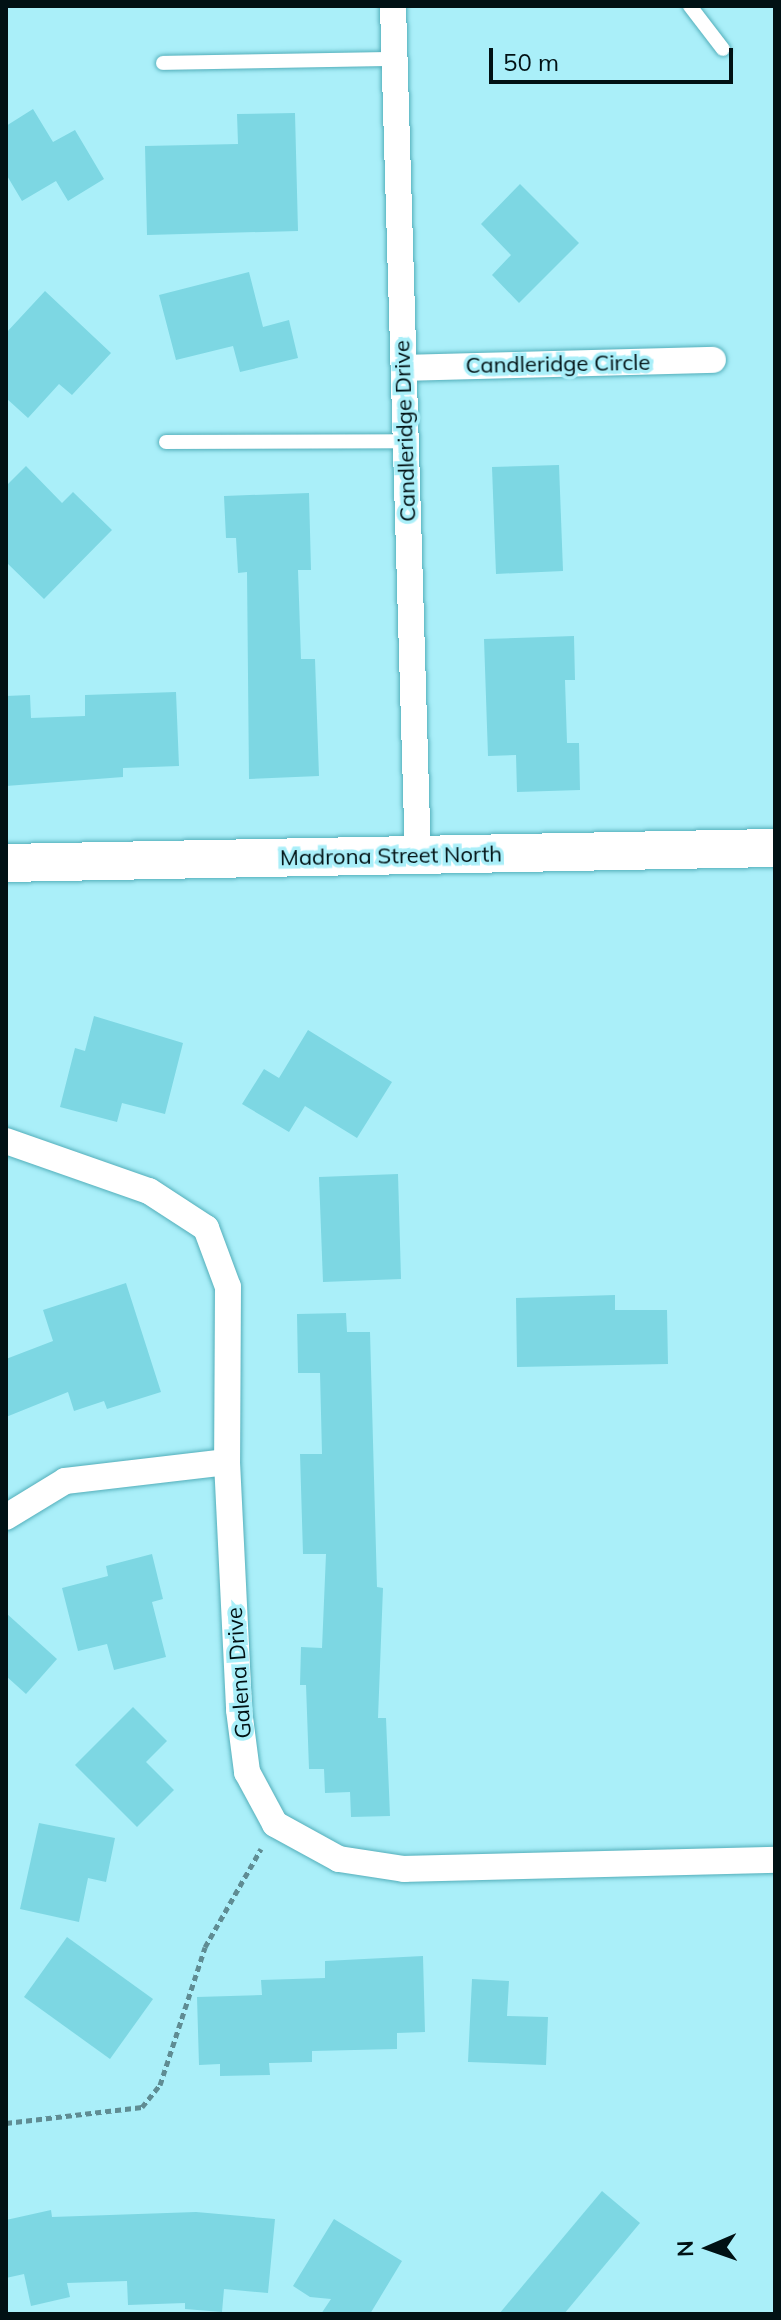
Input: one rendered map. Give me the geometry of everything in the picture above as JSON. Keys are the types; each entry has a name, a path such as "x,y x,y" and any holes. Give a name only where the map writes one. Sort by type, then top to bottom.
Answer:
{"street":[{"name":"Candleridge Drive","path":"393,6 418,856"},
{"name":"Candleridge Circle","path":"404,368 713,360"},
{"name":"Madrona Street North","path":"6,863 775,848"},
{"name":"Galena Drive","path":"6,1141 149,1191 206,1228 228,1287 227,1462 239,1710 247,1772 275,1824"},
{"path":"6,1517 65,1481 227,1462"},
{"path":"275,1824 339,1859 404,1869 775,1860"}],"lane":[{"path":"690,6 723,49"},
{"path":"163,63 395,59"},
{"path":"166,442 406,441"}],"path":[{"path":"6,2123 142,2107 160,2085 205,1947 275,1824"}],"building":[{"path":"33,109 53,142 75,130 104,179 68,201 56,181 22,201 6,174 6,126"},
{"path":"295,113 298,231 147,235 145,146 238,144 237,114"},
{"path":"520,184 579,243 519,303 492,275 511,255 481,224"},
{"path":"249,272 263,327 289,320 298,358 240,372 233,346 176,360 159,295"},
{"path":"45,291 111,353 72,395 59,384 28,418 6,398 6,333"},
{"path":"559,465 563,571 496,574 492,467"},
{"path":"26,466 62,503 73,492 112,530 44,599 6,562 6,486"},
{"path":"309,493 311,570 298,570 301,659 315,659 319,776 249,779 247,572 238,573 236,538 226,538 224,496"},
{"path":"574,636 575,680 565,680 567,743 579,743 580,790 517,792 516,755 488,756 484,639"},
{"path":"176,692 179,766 123,768 123,777 6,786 6,696 30,695 31,718 85,716 85,695"},
{"path":"94,1016 183,1043 165,1114 122,1103 117,1122 60,1107 75,1048 85,1051"},
{"path":"308,1030 392,1082 357,1138 305,1106 289,1132 242,1104 264,1069 279,1078"},
{"path":"398,1174 401,1279 323,1282 319,1177"},
{"path":"126,1283 161,1392 107,1409 104,1401 74,1411 68,1392 6,1417 6,1359 53,1341 43,1310"},
{"path":"615,1295 615,1310 667,1310 668,1364 517,1367 516,1298"},
{"path":"346,1313 347,1332 370,1332 377,1587 383,1588 378,1718 386,1718 390,1816 351,1817 350,1792 325,1793 324,1769 309,1769 306,1685 300,1685 301,1647 322,1648 326,1554 303,1554 300,1454 322,1454 320,1373 298,1373 297,1314"},
{"path":"152,1554 163,1599 152,1602 166,1657 114,1670 107,1644 78,1651 62,1588 108,1576 106,1566"},
{"path":"6,1613 57,1659 26,1694 6,1676"},
{"path":"133,1707 167,1741 146,1762 174,1790 137,1827 75,1765"},
{"path":"39,1823 115,1838 106,1882 88,1878 79,1922 20,1909"},
{"path":"67,1937 153,1999 110,2059 24,1997"},
{"path":"423,1956 425,2032 397,2033 397,2049 312,2051 312,2062 269,2063 270,2075 220,2076 220,2064 199,2065 197,1997 262,1995 261,1980 325,1978 325,1961"},
{"path":"472,1979 509,1981 507,2016 548,2017 546,2065 468,2062"},
{"path":"602,2191 640,2223 564,2314 499,2314"},
{"path":"51,2210 52,2217 196,2212 275,2219 268,2293 224,2289 222,2312 185,2309 185,2303 128,2305 127,2281 67,2283 70,2297 31,2306 24,2274 6,2278 6,2220"},
{"path":"334,2219 402,2261 370,2314 321,2314 331,2299 310,2297 293,2286"}]}
